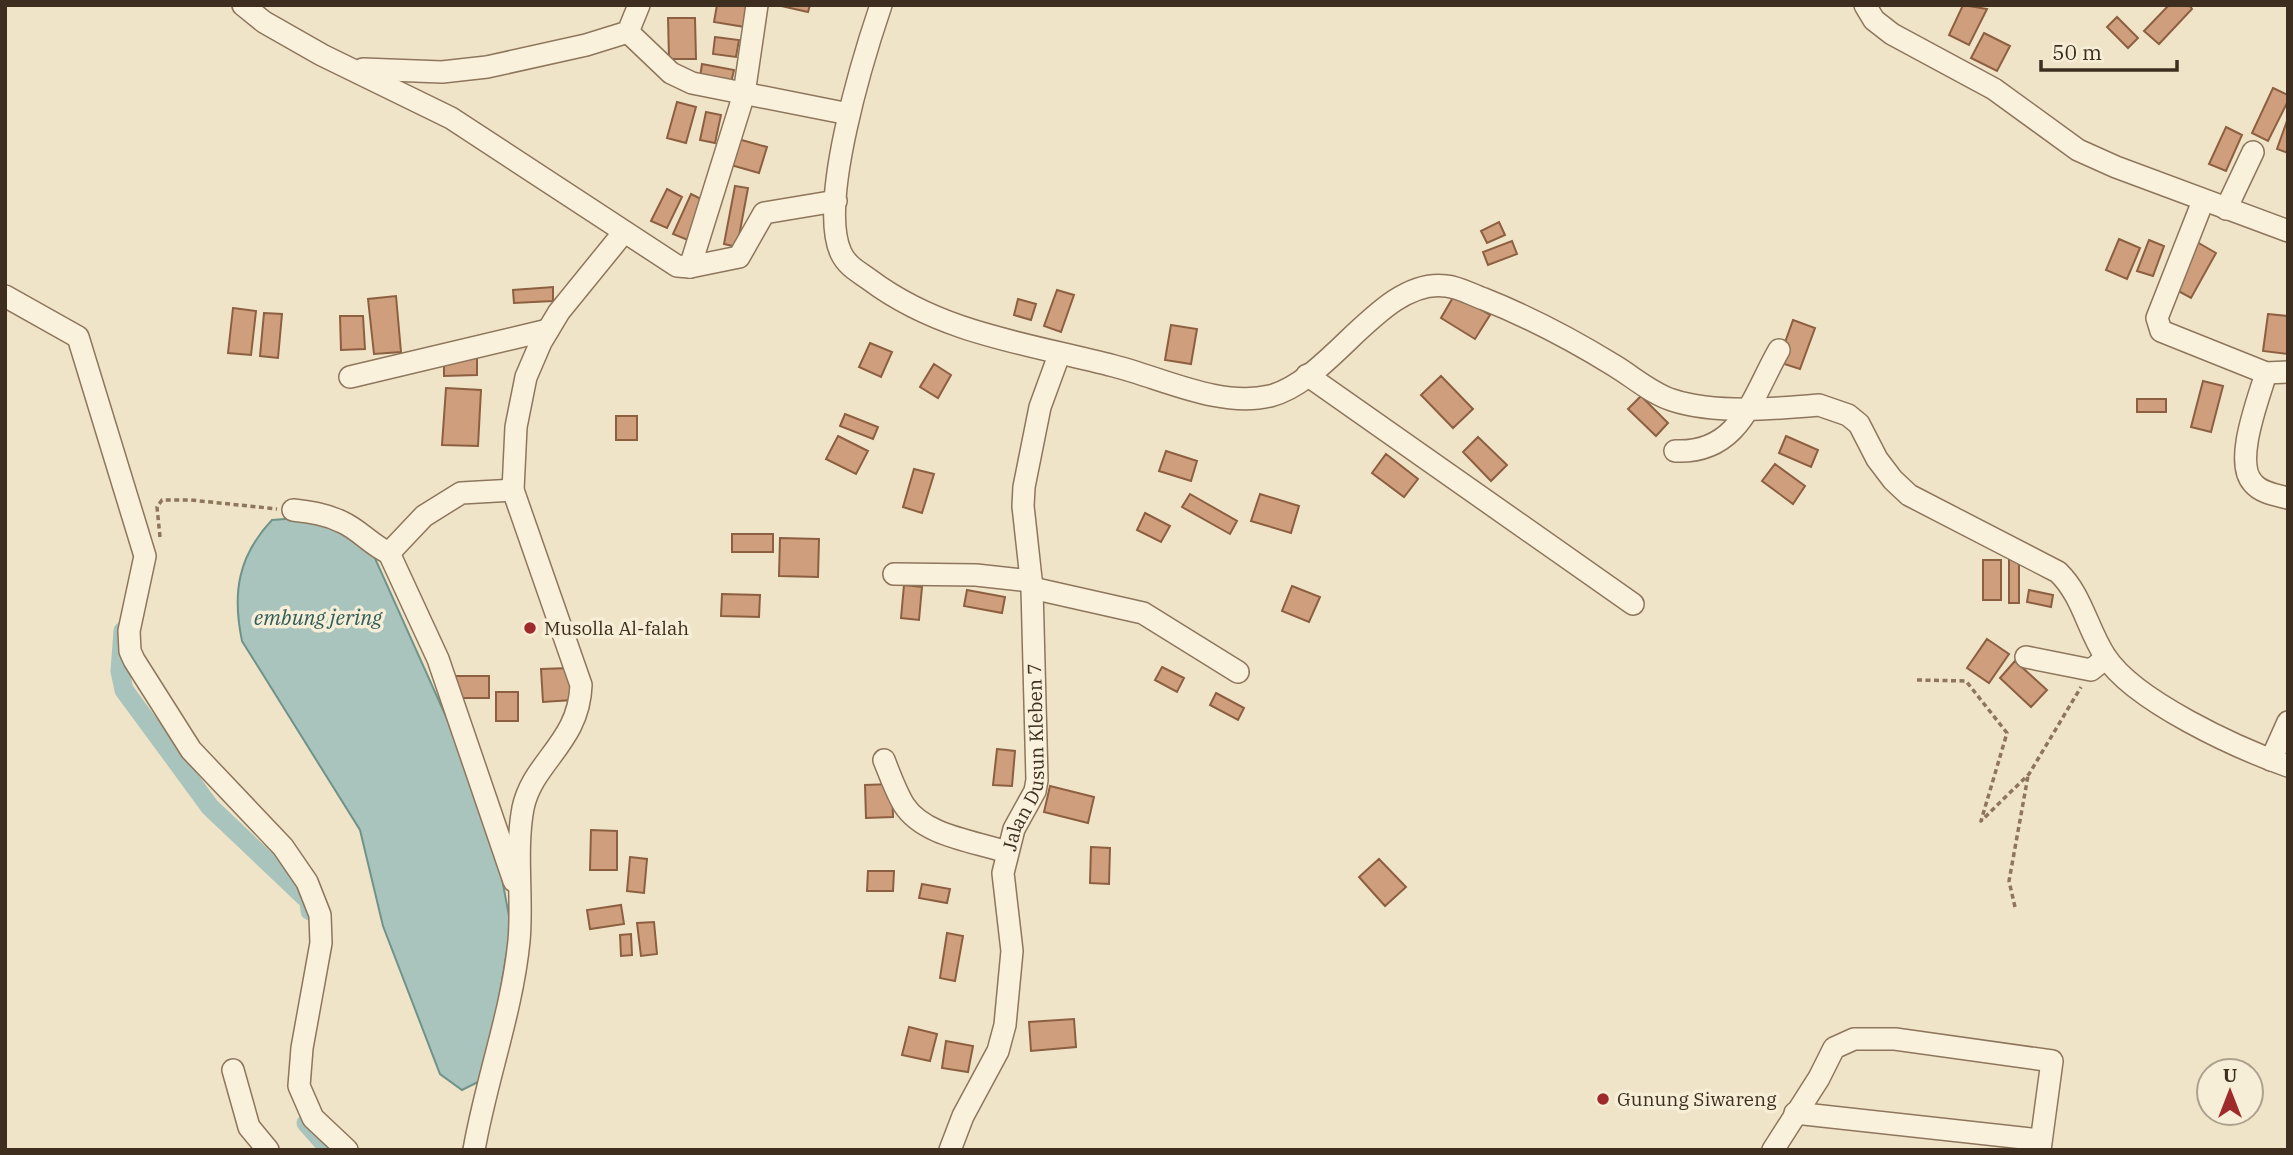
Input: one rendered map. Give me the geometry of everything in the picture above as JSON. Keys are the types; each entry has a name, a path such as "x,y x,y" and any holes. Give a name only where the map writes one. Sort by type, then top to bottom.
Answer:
{"street":[{"path":"243,5 264,22 350,69 427,105 670,264 690,267 739,257 764,213 836,201"},
{"path":"628,32 639,5"},
{"path":"690,267 744,94 757,5"},
{"path":"881,5 849,114 836,201 837,241 842,255 849,265 881,289 964,330 1059,355 1113,365 1186,387 1250,399 1291,389 1401,295 1429,285 1449,286 1529,317 1673,400 1748,408 1819,405 1848,415 1859,424 1893,480 1909,495 2058,572 2073,586 2099,664"},
{"path":"1865,5 1874,20 1892,34 1994,89 2078,150 2203,201 2288,231"},
{"path":"350,69 442,72 522,61 628,32"},
{"path":"628,32 671,73 692,83 849,114"},
{"path":"427,105 442,72"},
{"path":"2226,209 2253,152"},
{"path":"2203,201 2157,318 2158,325 2161,331 2173,338 2248,363 2266,373 2288,372"},
{"path":"474,1150 489,1073 500,1040 519,942 517,891 524,807 535,782 569,733 578,713 581,685 513,490 521,396 526,377 559,312 624,232"},
{"path":"5,296 78,337 145,556 128,631 130,652 134,660 191,750 283,847 313,896 320,915 320,953 302,1048 299,1086 313,1118 347,1150"},
{"path":"350,377 548,330"},
{"path":"1675,451 1695,452 1710,448 1726,435 1748,408 1779,350"},
{"name":"Jalan Dusun Kleben 7","path":"950,1150 963,1116 998,1051 1004,1025 1012,951 1004,887 1006,852 1014,829 1035,791 1037,780 1032,584 1024,486 1041,407 1059,355"},
{"path":"2266,373 2246,447 2247,474 2258,488 2288,498"},
{"path":"1307,375 1633,604"},
{"path":"389,553 424,516 461,493 513,490"},
{"path":"293,510 315,512 343,522 370,545 389,553 438,659 517,891"},
{"path":"894,574 976,575 1032,584 1143,613 1238,672"},
{"path":"2026,657 2099,664 2147,696 2225,740 2280,763 2288,722"},
{"path":"884,760 904,804 914,817 934,830 1006,852"},
{"path":"1773,1150 1795,1112 1819,1078 1834,1048 1854,1039 1906,1040 2052,1061 2040,1145 1795,1112"},
{"path":"233,1070 249,1127 268,1150"}],"path":[{"path":"160,549 158,507 162,500 191,500 293,510"},
{"path":"1917,680 1966,681 2007,733 1981,821 2029,774 2099,664"},
{"path":"2015,907 2010,881 2029,774"}],"water":[{"name":"embung jering","path":"313,517 338,525 374,556 466,761 498,857 511,927 489,1059 480,1081 462,1090 440,1074 383,926 360,830 242,641 238,591 240,576 252,547 272,520"}],"building":[{"path":"717,5 749,5 745,27 714,22"},
{"path":"777,5 810,5 808,12"},
{"path":"1963,5 1987,9 1969,45 1949,35"},
{"path":"2169,5 2189,5 2192,9 2159,44 2144,31"},
{"path":"2117,17 2138,38 2128,48 2107,27"},
{"path":"668,18 695,18 696,59 669,59"},
{"path":"1984,33 2010,46 1997,71 1971,58"},
{"path":"715,37 739,40 736,57 713,54"},
{"path":"702,64 734,70 731,83 700,77"},
{"path":"2273,88 2288,95 2288,101 2268,141 2252,133"},
{"path":"677,102 696,107 686,143 667,138"},
{"path":"706,112 721,115 715,143 700,140"},
{"path":"2288,118 2288,153 2277,149"},
{"path":"2226,127 2242,135 2226,171 2209,164"},
{"path":"738,139 767,147 759,173 731,165"},
{"path":"735,186 748,188 737,247 724,244"},
{"path":"667,189 682,197 667,228 651,221"},
{"path":"691,194 705,201 688,240 673,234"},
{"path":"1499,222 1505,235 1487,243 1481,231"},
{"path":"2119,239 2140,248 2127,279 2106,270"},
{"path":"2149,240 2164,246 2153,276 2137,271"},
{"path":"1512,241 1517,254 1488,265 1483,252"},
{"path":"2197,242 2216,253 2191,298 2171,287"},
{"path":"553,287 553,301 514,303 513,290"},
{"path":"1057,290 1074,295 1061,332 1044,326"},
{"path":"1455,294 1490,315 1475,339 1441,318"},
{"path":"396,296 401,352 374,354 368,299"},
{"path":"1018,299 1036,304 1031,320 1014,315"},
{"path":"233,308 256,311 251,355 228,353"},
{"path":"264,313 282,314 278,358 260,356"},
{"path":"2268,314 2288,316 2288,354 2263,351"},
{"path":"340,316 363,316 365,349 341,350"},
{"path":"1793,320 1815,328 1800,369 1778,362"},
{"path":"1171,325 1197,329 1191,364 1165,360"},
{"path":"870,343 892,352 881,377 859,367"},
{"path":"477,356 477,375 444,376 444,357"},
{"path":"934,364 951,375 938,398 920,387"},
{"path":"1441,376 1473,409 1453,428 1421,395"},
{"path":"2203,381 2223,386 2211,432 2191,427"},
{"path":"446,388 481,390 478,446 442,445"},
{"path":"1641,396 1668,423 1656,436 1628,409"},
{"path":"2137,399 2166,399 2166,412 2137,412"},
{"path":"845,414 878,427 873,439 840,426"},
{"path":"616,416 637,416 637,440 616,440"},
{"path":"838,436 868,451 856,474 826,459"},
{"path":"1786,436 1818,450 1811,467 1779,453"},
{"path":"1478,437 1507,465 1491,481 1463,452"},
{"path":"1166,451 1197,461 1191,481 1159,471"},
{"path":"1386,454 1418,479 1404,497 1372,473"},
{"path":"1775,464 1805,486 1793,504 1762,481"},
{"path":"914,469 934,474 922,513 903,507"},
{"path":"1190,494 1237,521 1230,534 1182,507"},
{"path":"1260,494 1299,506 1291,533 1251,521"},
{"path":"1145,513 1170,526 1161,542 1137,530"},
{"path":"732,534 773,534 773,552 732,552"},
{"path":"780,538 819,539 818,577 779,576"},
{"path":"2009,556 2019,556 2019,603 2009,603"},
{"path":"1983,560 2001,560 2001,600 1983,600"},
{"path":"904,585 922,587 919,620 901,618"},
{"path":"1292,586 1320,597 1309,622 1282,611"},
{"path":"967,590 1005,597 1002,613 964,606"},
{"path":"2029,590 2053,595 2051,607 2027,602"},
{"path":"722,594 760,595 759,617 721,616"},
{"path":"1987,639 2009,654 1989,683 1967,668"},
{"path":"2015,661 2047,690 2031,707 2000,678"},
{"path":"1162,667 1184,678 1177,692 1155,680"},
{"path":"570,668 572,700 543,702 541,669"},
{"path":"456,676 489,676 489,698 456,698"},
{"path":"496,692 518,692 518,721 496,721"},
{"path":"1216,693 1244,708 1238,720 1210,705"},
{"path":"997,749 1015,751 1012,786 993,785"},
{"path":"892,784 893,817 866,818 865,785"},
{"path":"1050,786 1094,797 1088,823 1044,812"},
{"path":"591,830 617,831 617,870 590,870"},
{"path":"1091,847 1110,848 1109,884 1090,883"},
{"path":"630,857 647,859 644,893 627,891"},
{"path":"1379,859 1406,887 1385,906 1359,877"},
{"path":"868,871 894,871 893,891 867,891"},
{"path":"922,884 950,889 947,903 919,898"},
{"path":"621,905 624,924 590,929 587,910"},
{"path":"654,922 657,954 641,956 637,923"},
{"path":"947,933 963,936 955,981 940,978"},
{"path":"631,934 632,955 621,956 620,935"},
{"path":"1074,1019 1076,1047 1031,1051 1029,1022"},
{"path":"909,1027 937,1034 930,1061 902,1055"},
{"path":"946,1041 973,1046 968,1072 942,1068"}],"waterway":[{"path":"123,631 120,671 124,690 210,807 309,901 310,911"},
{"path":"306,1123 330,1150"}],"place":[{"name":"Musolla Al-falah","path":"530,628"},
{"name":"Gunung Siwareng","path":"1603,1099"}]}
